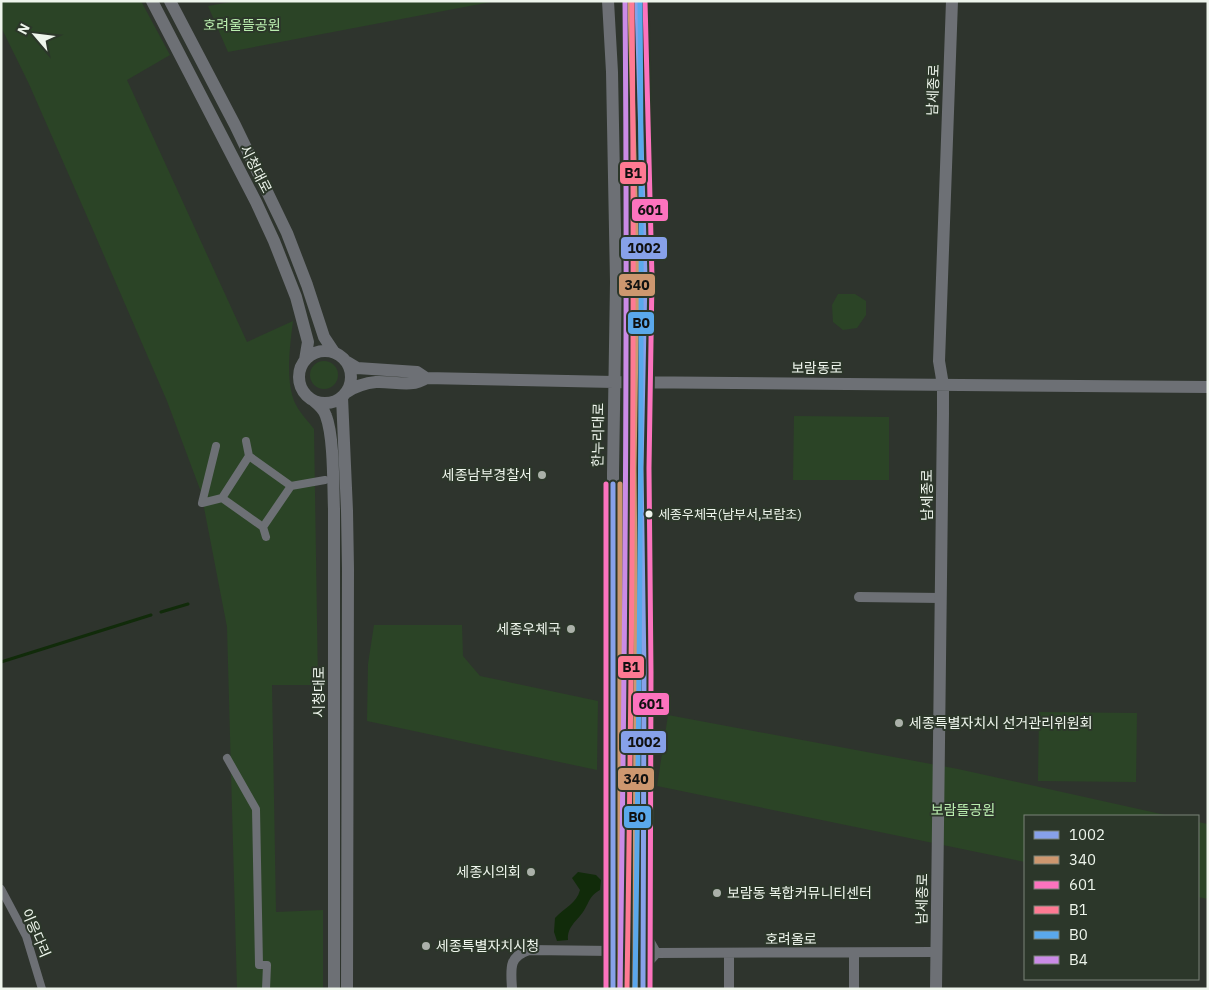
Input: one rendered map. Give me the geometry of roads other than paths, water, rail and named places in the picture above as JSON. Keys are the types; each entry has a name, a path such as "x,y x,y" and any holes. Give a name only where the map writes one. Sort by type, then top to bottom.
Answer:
{"street":[{"name":"시청대로","path":"152,1 243,176 274,241 296,297 308,342 305,360"},
{"name":"시청대로","path":"170,1 287,233 324,337 334,352"},
{"name":"한누리대로","path":"608,1 612,72 616,282 612,989"},
{"path":"637,1 645,268 641,468 644,682 643,983"},
{"name":"남세종로","path":"936,989 941,598 942,385 939,361 952,1"},
{"path":"318,351 334,352 357,368 417,372 426,378 418,383 376,382 358,385 328,403 314,401 302,390 299,382 301,367 305,360 318,351"},
{"path":"344,395 352,377 347,362"},
{"name":"보람동로","path":"426,378 614,382 1208,387"},
{"name":"시청대로","path":"344,395 348,569 347,989"},
{"name":"시청대로","path":"314,401 322,408 326,416 330,440 334,509 334,989"},
{"path":"246,441 249,456 291,486 325,480"},
{"path":"216,446 202,503 222,498 249,456"},
{"path":"263,528 291,486"},
{"path":"222,498 263,528 266,537"},
{"path":"859,597 941,598"},
{"path":"227,758 256,809 259,965 267,965 266,989"},
{"name":"이응다리","path":"1,889 26,936 42,989"},
{"path":"642,929 655,953 646,963 643,983"},
{"path":"512,989 512,971 518,954 530,950 613,951"},
{"name":"호려울로","path":"655,953 936,952"},
{"path":"728,989 729,953"},
{"path":"854,953 854,989"}],"waterway":[{"path":"161,612 188,604"},
{"path":"1,662 151,615"}],"place":[{"name":"세종남부경찰서","path":"542,475"},
{"name":"세종우체국(남부서,보람초)","path":"649,514"},
{"name":"세종우체국","path":"571,629"},
{"name":"세종특별자치시 선거관리위원회","path":"899,723"},
{"name":"세종시의회","path":"531,872"},
{"name":"보람동 복합커뮤니티센터","path":"717,893"},
{"name":"세종특별자치시청","path":"426,946"}],"park label":[{"name":"호려울뜰공원","path":"242,25"},
{"name":"보람뜰공원","path":"963,810"}]}
